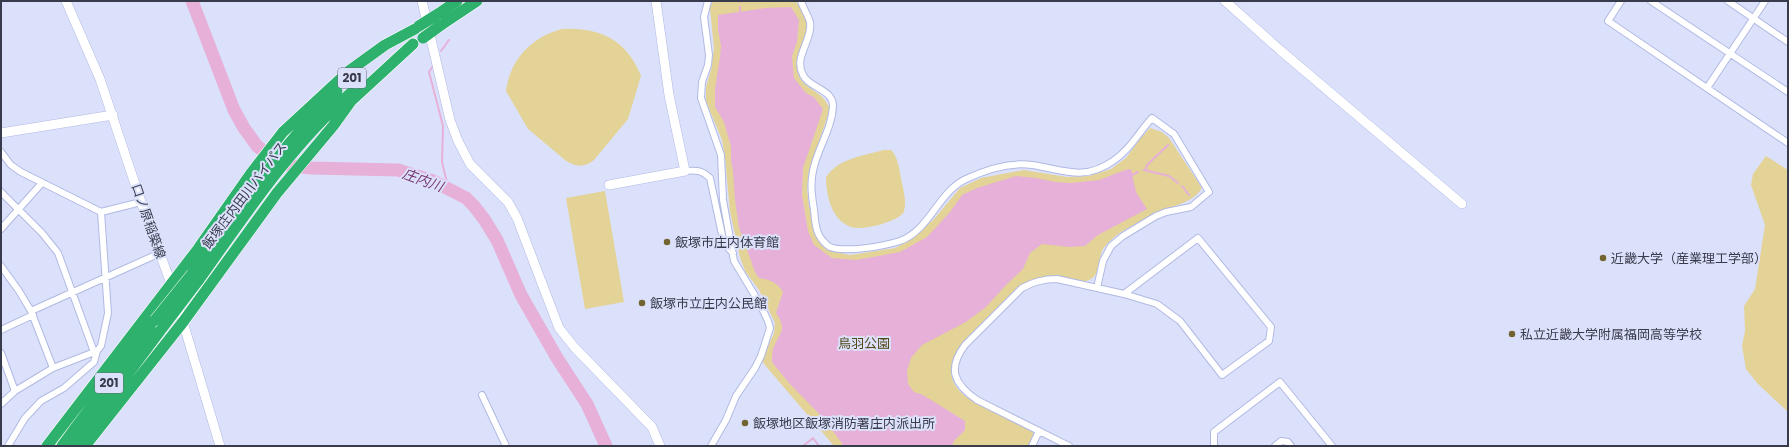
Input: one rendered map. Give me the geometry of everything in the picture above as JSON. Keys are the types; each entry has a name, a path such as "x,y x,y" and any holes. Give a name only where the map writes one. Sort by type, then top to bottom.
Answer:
{"highway":[{"name":"飯塚庄内田川バイパス","path":"74,446 160,331 260,179 297,141 349,80 417,28 457,1"},
{"name":"飯塚庄内田川バイパス","path":"297,141 373,73 477,1"},
{"path":"46,446 171,283 260,179 283,132 349,71 385,45 417,28"},
{"path":"85,446 183,322 277,193 351,102 413,44"},
{"name":"飯塚庄内田川バイパス","path":"62,446 155,320 195,277"}],"street":[{"name":"口ノ原稲築線","path":"66,1 100,79 113,114 141,202 171,283 220,446"},
{"path":"422,1 450,120 458,141 470,164 508,202 517,218 559,328 575,348 652,427 660,446"},
{"path":"656,1 669,95 685,171"},
{"path":"708,1 704,17 709,55 708,65 702,82 702,98 721,155 723,200 737,267 760,304 768,320 770,328 758,362 736,396 726,420 711,446"},
{"path":"800,1 810,22 810,32 800,59 801,70 807,80 828,94 833,104 832,117 813,171 811,186 816,226 819,236 831,247 852,249 899,241 911,236 921,229 954,187 965,180 988,171 1013,164 1031,165 1058,171 1079,173 1096,170 1113,162 1152,118 1174,134 1209,192 1191,207 1166,212 1156,216 1123,236 1111,246 1103,261 1097,288"},
{"path":"1225,1 1280,50 1462,204"},
{"path":"1621,1 1608,22 1788,143"},
{"path":"1651,1 1788,92"},
{"path":"1728,1 1788,42"},
{"path":"1707,88 1765,1"},
{"path":"1,133 113,114"},
{"path":"1,152 16,168 41,184 101,212 141,202"},
{"path":"609,185 685,171 697,170 705,173 710,178 724,244 733,253"},
{"path":"1,229 20,210 41,184"},
{"path":"1,192 42,233 58,253 96,352"},
{"path":"8,446 25,418 41,401 64,388 94,362 96,352 101,346 108,313 101,212"},
{"path":"1069,446 977,400 965,392 957,381 954,363 957,355 969,340 1022,288 1032,282 1045,279 1056,279 1124,294 1157,304 1180,321 1222,375 1269,341 1271,327 1198,238 1124,294"},
{"path":"1,330 73,293 160,253"},
{"path":"1,266 19,291 32,313 53,368"},
{"path":"1,404 15,391 53,368 96,352"},
{"path":"1,353 15,391"},
{"path":"1214,446 1214,432 1280,382 1332,446"},
{"path":"482,395 506,446"},
{"path":"1032,446 1039,431"},
{"path":"1275,446 1281,441 1288,442 1291,446"}],"green space":[{"name":"鳥羽公園","path":"713,1 796,1 803,14 807,27 798,58 797,70 802,81 827,102 830,109 809,171 807,189 809,206 818,241 827,250 850,255 895,248 914,238 934,219 960,188 981,178 1024,170 1067,177 1089,176 1111,169 1126,158 1150,128 1162,132 1169,138 1202,188 1198,193 1193,198 1181,204 1155,213 1116,236 1103,249 1098,269 1091,279 1082,281 1068,278 1051,279 1029,283 1022,286 975,332 957,354 952,366 952,377 958,389 971,400 1033,432 1033,439 1030,446 834,446 764,364 762,360 774,333 775,323 759,290 745,271 740,257 730,212 722,140 706,101 706,87 711,70 714,49 710,8"},
{"path":"562,29 588,30 610,38 628,53 641,76 628,119 591,163 580,166 565,160 528,129 506,91 512,69 524,51 541,38"},
{"path":"884,150 891,150 897,159 904,194 904,211 902,215 897,218 875,226 857,228 847,225 834,213 828,195 826,177 831,171 845,162 860,156"},
{"path":"1766,156 1788,170 1788,412 1758,384 1746,369 1742,346 1745,331 1744,306 1755,289 1765,225 1751,185 1753,174"},
{"path":"605,191 624,302 585,309 566,198"}],"shaded area":[{"name":"鳥羽公園","path":"791,7 799,20 797,42 792,56 794,78 806,93 814,97 823,109 803,168 802,195 808,231 814,245 832,258 856,260 900,252 927,237 950,212 962,195 977,188 1016,176 1071,183 1099,180 1131,169 1136,192 1147,209 1098,235 1085,246 1069,247 1042,244 1030,253 1023,269 986,307 966,322 922,345 911,358 907,371 908,384 914,392 923,395 965,421 965,430 954,441 952,446 844,446 824,419 789,383 772,362 773,349 782,328 780,319 776,313 783,292 773,282 759,278 755,272 739,228 731,161 731,147 724,122 715,107 715,89 721,46 718,30 718,15 765,8"}],"waterway":[{"name":"庄内川","path":"192,1 234,110 244,128 257,146 275,160 293,166 311,168 398,170 433,181 466,198 474,206 497,240 521,295 557,358 587,404 606,446"},
{"path":"441,51 449,40"},
{"path":"433,66 429,72 443,126 442,162 449,191"},
{"path":"1146,169 1147,165 1168,145"},
{"path":"1144,170 1169,176 1178,183"},
{"path":"1132,175 1138,172"},
{"path":"1182,186 1189,195"},
{"path":"803,446 813,438 819,446"}],"place":[{"name":"飯塚市庄内体育館","path":"667,242"},
{"name":"近畿大学（産業理工学部）","path":"1603,258"},
{"name":"飯塚市立庄内公民館","path":"642,303"},
{"name":"私立近畿大学附属福岡高等学校","path":"1512,334"},
{"name":"飯塚地区飯塚消防署庄内派出所","path":"745,423"}]}
